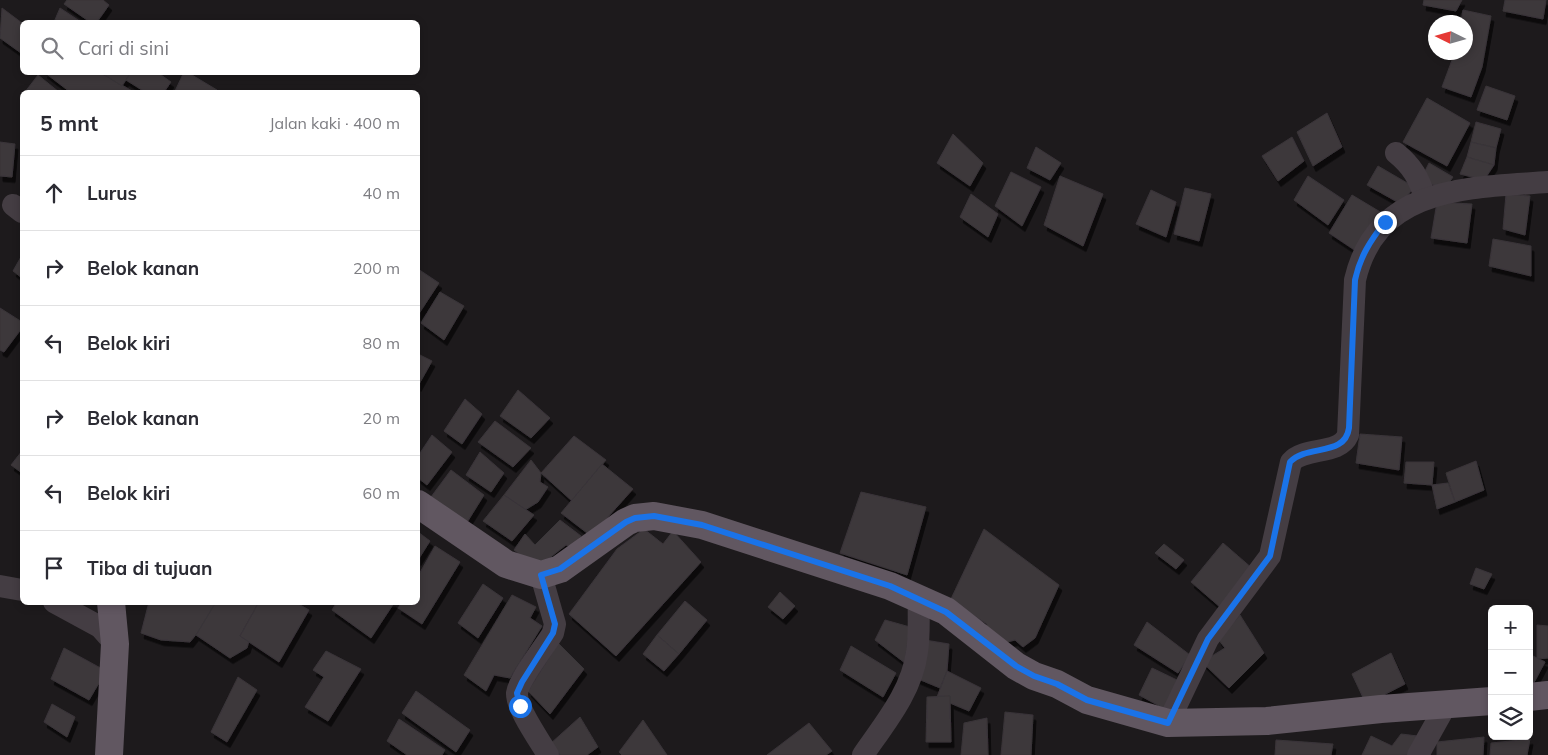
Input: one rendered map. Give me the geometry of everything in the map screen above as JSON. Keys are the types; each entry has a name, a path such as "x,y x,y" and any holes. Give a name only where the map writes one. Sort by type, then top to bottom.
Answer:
{"main road":[{"path":"420,505 506,564 541,575 560,569 626,522 635,518 654,516 702,525 919,597 946,612 1016,666 1034,676 1057,684 1087,700 1168,723 1267,722 1381,709 1488,701"},
{"path":"109,755 115,644 111,605"},
{"path":"1533,697 1548,695"}],"street":[{"path":"1396,153 1410,164 1416,173 1425,198"},
{"path":"1168,723 1208,639 1270,556 1290,462 1300,455 1337,446 1346,439 1349,428 1352,302 1360,259 1371,240 1385,222 1425,198 1468,188 1548,182"},
{"path":"541,575 555,624 553,633 517,693 520,706 548,755"},
{"path":"0,586 20,590"},
{"path":"863,755 896,706 912,672 917,652 919,597"},
{"path":"60,605 100,627 115,644"},
{"path":"1418,755 1446,705"}],"building":[{"path":"67,0 103,0 109,5 98,20 87,20 64,4"},
{"path":"1424,0 1462,0 1456,11 1423,5"},
{"path":"1505,0 1546,0 1543,19 1503,11"},
{"path":"2,8 20,22 20,52 0,38"},
{"path":"60,8 78,20 55,20"},
{"path":"1463,10 1491,16 1482,67 1471,97 1442,87 1452,60 1473,60 1473,15 1462,15"},
{"path":"38,75 57,90 27,90"},
{"path":"48,75 104,75 130,90 67,90"},
{"path":"105,75 129,75 122,86"},
{"path":"129,75 161,75 171,82 165,90 142,90 126,80"},
{"path":"183,75 192,75 217,90 175,90"},
{"path":"1486,86 1515,96 1507,120 1477,110"},
{"path":"1427,98 1470,123 1447,166 1403,142"},
{"path":"1327,113 1342,147 1313,166 1297,132"},
{"path":"1476,122 1501,129 1496,148 1471,142"},
{"path":"953,134 983,163 970,186 937,163"},
{"path":"1292,137 1304,161 1278,181 1262,156"},
{"path":"0,142 15,144 12,177 0,176"},
{"path":"1471,142 1496,148 1494,165 1467,157"},
{"path":"1036,147 1061,163 1050,180 1027,168"},
{"path":"1467,157 1494,165 1484,180 1460,174"},
{"path":"1429,163 1453,177 1448,184 1437,187 1421,179"},
{"path":"1378,166 1414,187 1401,204 1367,185"},
{"path":"1011,172 1041,187 1022,226 995,206"},
{"path":"1060,176 1103,194 1083,246 1044,225"},
{"path":"1308,176 1344,200 1328,225 1294,200"},
{"path":"1185,188 1211,194 1199,241 1174,234"},
{"path":"1151,190 1176,202 1166,237 1136,224"},
{"path":"971,194 998,214 988,237 960,217"},
{"path":"1506,194 1530,196 1525,235 1503,229"},
{"path":"1352,195 1382,213 1356,251 1329,233"},
{"path":"1437,202 1472,204 1467,243 1431,238"},
{"path":"1493,239 1531,246 1531,276 1489,266"},
{"path":"20,259 20,276 13,271"},
{"path":"420,270 439,283 420,312"},
{"path":"440,292 464,306 444,340 421,323"},
{"path":"0,308 20,321 20,331 4,352 0,350"},
{"path":"420,355 432,361 420,382"},
{"path":"518,390 550,418 531,438 500,416"},
{"path":"465,399 482,414 462,444 444,431"},
{"path":"495,421 531,448 513,467 478,442"},
{"path":"1360,434 1402,437 1399,470 1356,463"},
{"path":"432,435 452,452 427,485 420,480 420,453"},
{"path":"574,436 606,460 572,501 541,473"},
{"path":"480,452 504,473 491,492 466,475"},
{"path":"20,454 20,472 11,465"},
{"path":"531,460 541,473 540,482 548,487 538,502 525,510 504,495"},
{"path":"1476,461 1484,490 1455,502 1446,473"},
{"path":"1406,462 1434,462 1432,485 1404,483"},
{"path":"602,464 633,489 591,536 561,513"},
{"path":"451,470 484,495 466,524 431,497"},
{"path":"1448,483 1455,502 1437,509 1432,485"},
{"path":"861,492 926,507 907,575 840,553"},
{"path":"504,495 534,515 512,541 483,521"},
{"path":"560,520 581,536 572,547 566,545 543,563 522,556 514,550 525,534 535,545"},
{"path":"644,529 663,544 673,531 701,562 616,656 569,614 617,549"},
{"path":"984,529 1059,585 1035,638 1023,647 1015,640 1003,643 987,635 987,624 950,601"},
{"path":"420,534 430,541 420,557"},
{"path":"1223,543 1253,569 1220,607 1191,582"},
{"path":"1164,544 1184,560 1176,569 1155,553"},
{"path":"435,546 460,562 422,624 398,608 400,605 420,605 420,572"},
{"path":"1476,568 1492,574 1484,589 1470,584"},
{"path":"483,584 503,598 478,638 458,623"},
{"path":"780,592 795,606 783,619 768,607"},
{"path":"512,595 536,607 530,618 542,626 510,678 494,675 486,691 464,675"},
{"path":"685,601 707,620 679,654 657,635"},
{"path":"148,605 214,605 203,626 190,642 161,640 141,633"},
{"path":"214,605 257,605 240,636 249,641 247,648 230,658 196,635"},
{"path":"257,605 300,605 309,610 279,662 240,636"},
{"path":"335,605 393,605 371,638 332,610"},
{"path":"1240,615 1264,653 1229,688 1202,662 1225,648 1218,639"},
{"path":"885,620 910,627 905,663 875,640"},
{"path":"1147,622 1190,655 1178,673 1134,645"},
{"path":"1537,625 1548,626 1548,658 1537,659"},
{"path":"657,635 679,654 664,671 643,654"},
{"path":"925,640 949,644 947,671 940,688 916,678"},
{"path":"558,643 584,669 550,714 528,691"},
{"path":"851,646 896,673 883,697 840,670"},
{"path":"64,648 106,671 89,700 51,679"},
{"path":"326,651 361,669 328,721 305,707 324,677 313,670"},
{"path":"1391,653 1405,684 1366,704 1352,674"},
{"path":"1533,656 1545,662 1533,684"},
{"path":"1152,668 1177,680 1165,709 1139,695"},
{"path":"947,671 981,688 969,711 950,703 950,696 937,697"},
{"path":"238,677 257,690 227,742 211,732"},
{"path":"416,691 470,730 456,752 402,713"},
{"path":"950,696 951,742 926,742 927,697"},
{"path":"52,704 75,717 67,737 44,722"},
{"path":"1005,712 1033,715 1031,755 1001,755"},
{"path":"580,717 598,747 587,755 560,755 550,744"},
{"path":"987,718 988,755 961,755 964,723"},
{"path":"399,719 445,750 442,755 407,755 387,741"},
{"path":"643,720 667,755 622,755 619,752"},
{"path":"809,723 832,751 826,755 767,755"},
{"path":"1401,734 1418,736 1408,755 1362,755 1371,736 1392,746"},
{"path":"1484,737 1483,755 1437,755 1437,742"},
{"path":"1276,740 1333,744 1331,755 1275,755"},
{"path":"1530,740 1527,755 1490,755 1491,743"}],"route":[{"path":"520,706 517,693 553,633 555,624 541,575 550,574 560,569 626,522 644,516 654,516 702,525 786,551 919,597 946,612 1016,666 1034,676 1057,684 1087,700 1112,709 1168,723 1208,639 1270,556 1286,473 1290,462 1300,455 1337,446 1346,439 1349,428 1352,302 1355,280 1360,259 1371,240 1385,222"}]}
